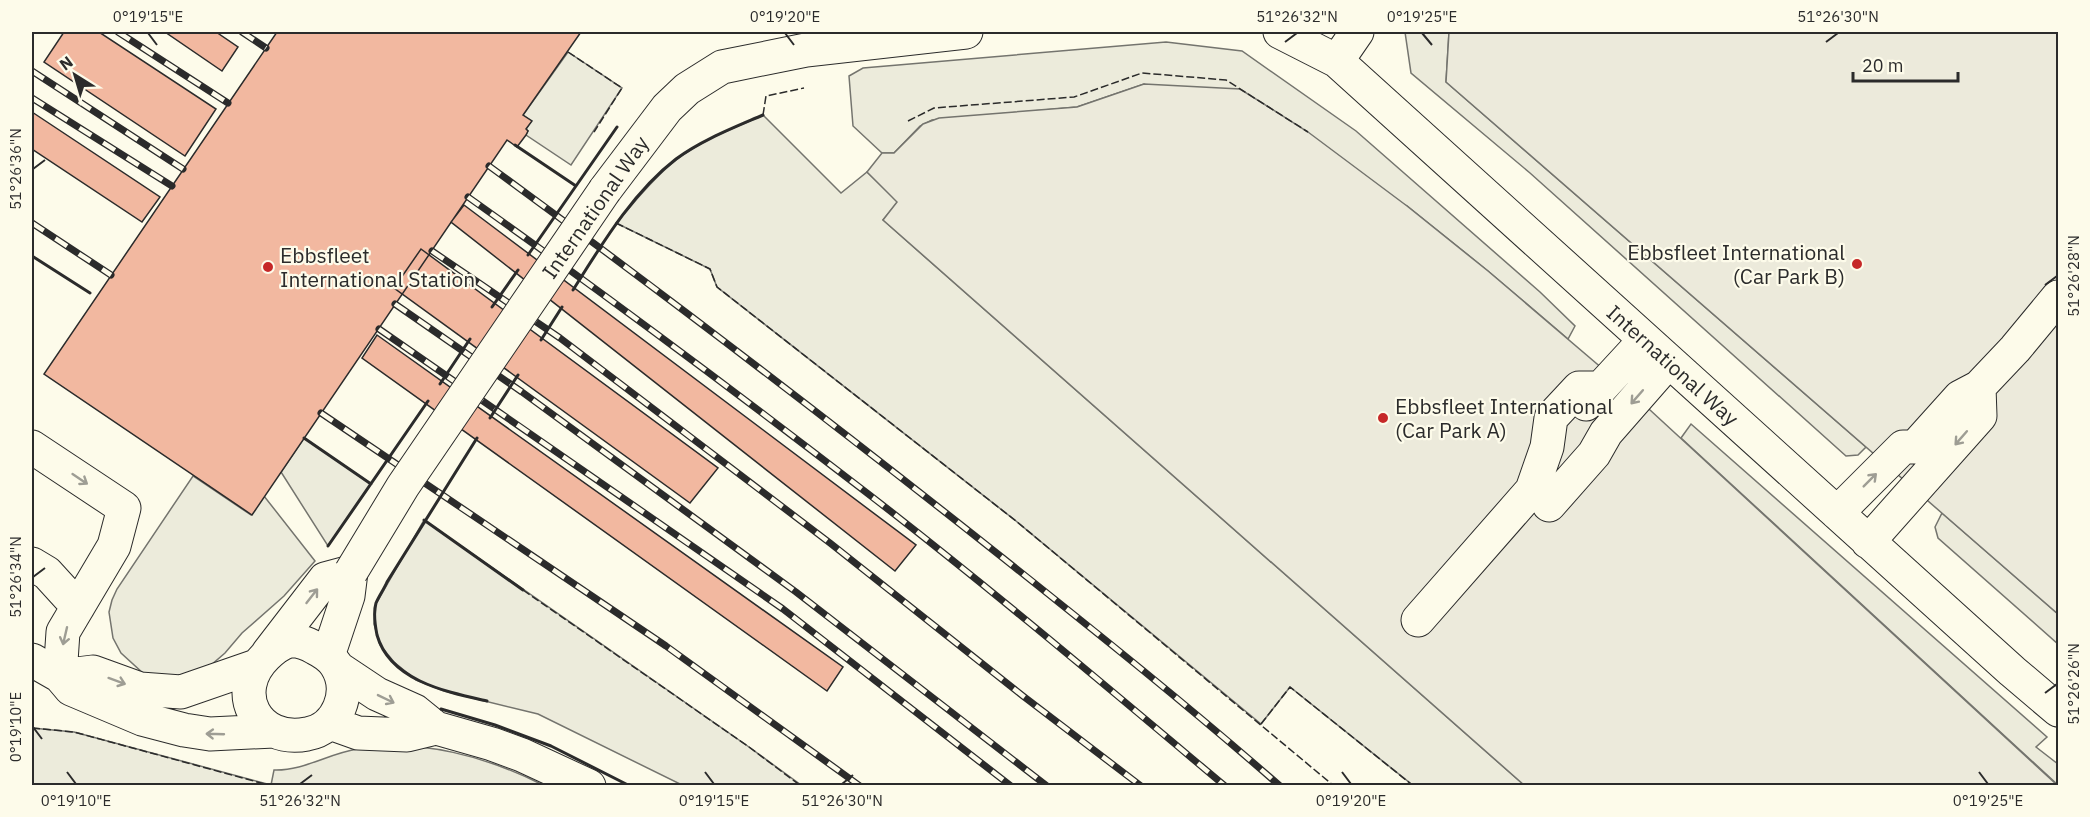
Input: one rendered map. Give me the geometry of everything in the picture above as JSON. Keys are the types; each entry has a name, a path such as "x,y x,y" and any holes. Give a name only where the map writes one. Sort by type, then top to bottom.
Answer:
{"street":[{"name":"International Way","path":"330,723 342,697 343,686 333,662 351,572 403,486 605,190 667,108 687,89 722,67 806,50 966,32"},
{"name":"International Way","path":"1280,32 1337,61 1868,542 2058,710"},
{"path":"1337,61 1357,32"},
{"path":"1837,513 1903,447 1915,447 1960,397 1979,387 2058,297"},
{"path":"1543,492 1551,418 1579,388 1601,388 1645,340"},
{"path":"1543,492 1551,473 1579,442 1606,433 1669,361"},
{"path":"1868,542 1980,416 1979,387"},
{"path":"32,447 124,508 114,546 63,632 60,676"},
{"path":"1418,620 1532,490 1543,492"},
{"path":"32,564 47,573 78,607"},
{"path":"274,731 259,719 249,704 249,688 260,662 325,579 351,572"},
{"path":"60,676 93,672 140,689 181,692 260,662 277,646 294,641 308,644 376,694 415,711 436,728 471,737 522,755 589,786"},
{"path":"32,660 60,676 71,689 90,698 141,719 184,730 210,734 274,731 289,735 309,734 330,723 358,733 407,735 436,728"}],"shaded area":[{"path":"1405,32 1449,32 1446,82 1866,447 1858,455 1846,456 1530,173 1411,73"},
{"name":"Ebbsfleet International (Car Park B)","path":"1449,32 2058,32 2058,614 1446,82"},
{"path":"1166,42 1242,51 1356,131 1540,292 1575,326 1568,339 1407,206 1144,84 1077,107 932,120 920,126 894,153 882,153 853,126 849,76 863,68"},
{"path":"568,52 622,88 571,165 526,135 528,131 526,129 531,121 523,115"},
{"name":"Ebbsfleet International (Car Park A)","path":"1144,84 1240,89 1308,132 1407,206 1488,271 1637,398 2057,785 1524,785 883,220 897,202 867,172 882,153 894,153 923,124 939,118 1077,107"},
{"path":"763,115 841,193 867,172 898,202 883,220 1524,785 1409,785 1410,783 1290,687 1261,724 1016,521 717,287 710,269 616,223 659,175 685,154 717,135"},
{"path":"1691,424 2047,737 2036,747 2058,764 2058,785 1681,438"},
{"path":"304,438 371,484 328,546 281,472"},
{"path":"193,476 251,515 264,496 315,561 284,596 242,633 211,665 182,678 144,674 121,653 113,638 109,612 117,589"},
{"path":"1942,513 2058,614 2058,644 1938,538 1935,527"},
{"path":"424,520 801,785 682,785 538,714 444,691 416,680 394,662 380,645 374,624 376,604"},
{"path":"32,728 74,732 271,785 274,770 296,768 358,749 406,746 453,752 476,758 543,785 32,786"}],"building":[{"path":"64,32 99,32 216,109 185,156 44,62"},
{"path":"165,32 216,32 238,47 222,71"},
{"name":"Ebbsfleet International Station","path":"277,32 581,32 523,115 532,121 526,129 528,131 526,135 517,147 507,140 252,515 44,374"},
{"path":"32,112 160,197 142,222 32,149"},
{"path":"464,205 916,545 895,571 451,222"},
{"path":"421,249 718,468 690,503 394,288"},
{"path":"377,335 843,667 827,691 362,358"}],"railway":[{"path":"118,32 228,103"},
{"path":"242,32 266,48"},
{"path":"32,71 183,169"},
{"path":"32,98 172,186"},
{"path":"489,166 684,311 940,508 1143,670 1280,786"},
{"path":"468,197 669,343 867,493 1003,601 1225,786"},
{"path":"32,223 111,275"},
{"path":"432,251 560,338 830,543 1141,786"},
{"path":"395,304 522,392 796,592 1047,786"},
{"path":"379,329 783,609 1011,786"},
{"path":"321,413 666,646 860,786"}],"fence":[{"path":"568,52 622,88 594,132"},
{"path":"908,121 934,108 1074,97 1142,73 1226,80 1308,132"},
{"path":"763,115 766,96 804,88"},
{"path":"616,223 710,269 717,287 1016,521 1334,786"},
{"path":"523,590 749,747 801,786"},
{"path":"1261,724 1290,687 1411,784 1409,786"},
{"path":"32,728 74,732 272,786"}],"wall":[{"path":"573,290 619,220 660,172 696,146 763,115"},
{"path":"528,255 617,127"},
{"path":"515,145 576,186"},
{"path":"32,256 90,293"},
{"path":"492,307 518,270"},
{"path":"541,340 562,307"},
{"path":"440,384 470,339"},
{"path":"490,418 518,375"},
{"path":"328,546 428,401"},
{"path":"304,438 371,484"},
{"path":"477,438 387,582 376,603 375,619 377,635 384,651 407,674 438,688 487,701"},
{"path":"424,520 523,590"},
{"path":"441,709 495,725 551,746 630,786"}],"place":[{"name":"Ebbsfleet International (Car Park B)","path":"1857,264"},
{"name":"Ebbsfleet International Station","path":"268,267"},
{"name":"Ebbsfleet International (Car Park A)","path":"1383,418"}]}
